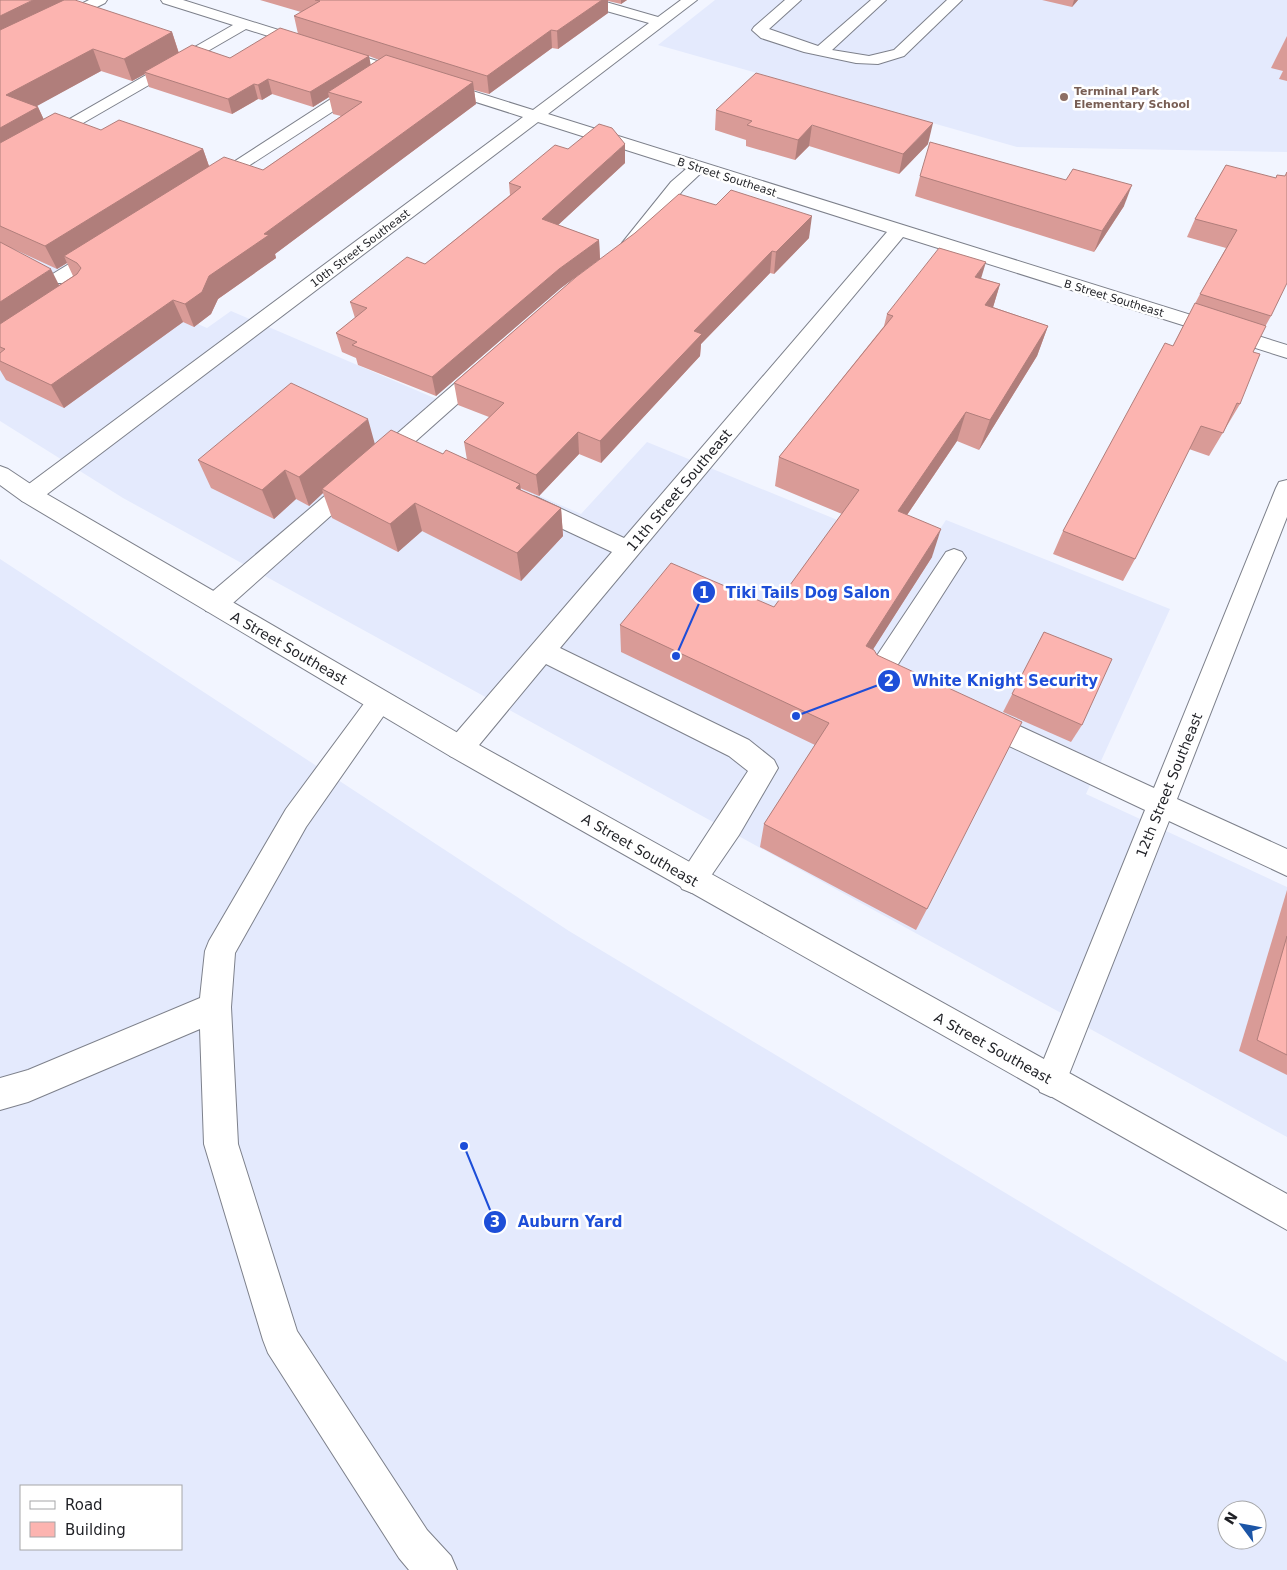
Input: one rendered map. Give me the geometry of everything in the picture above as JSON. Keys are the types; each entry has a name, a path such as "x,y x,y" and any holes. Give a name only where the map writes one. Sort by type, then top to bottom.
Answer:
{"street":[{"path":"0,50 100,0"},
{"name":"B Street Southeast","path":"168,0 1287,352"},
{"path":"583,0 661,22"},
{"name":"10th Street Southeast","path":"30,495 690,0"},
{"path":"794,0 759,30 773,38 866,61 887,58 899,53 955,0"},
{"path":"822,51 879,0"},
{"path":"0,166 245,24"},
{"path":"199,190 388,69"},
{"path":"612,261 627,250 677,186 698,167"},
{"name":"11th Street Southeast","path":"460,748 898,231"},
{"path":"58,279 116,242"},
{"path":"215,604 394,455 495,359"},
{"name":"A Street Southeast","path":"0,474 30,495 460,748 1287,1214"},
{"name":"12th Street Southeast","path":"1051,1081 1287,488"},
{"path":"505,492 628,550"},
{"path":"923,693 879,673 954,558"},
{"path":"543,651 739,748 764,768 729,826 692,880"},
{"path":"380,701 296,818 220,952 215,1007 221,1144 281,1340 413,1544 437,1570"},
{"path":"958,710 1287,863"},
{"path":"0,1094 28,1086 215,1007"}],"shaded area":[{"name":"Terminal Park Elementary School","path":"715,0 1287,0 1287,152 1017,147 658,45"},
{"path":"0,238 207,328 231,311 453,406 415,441 581,514 647,442 923,555 946,520 1170,609 1086,794 1287,887 1287,1137 123,498 0,421"},
{"path":"0,559 569,931 1287,1362 1287,1570 0,1570"}],"building":[{"path":"0,0 33,0 0,16"},
{"path":"64,0 75,0 172,32 124,59 93,49 6,95 38,107 0,128 0,30"},
{"path":"315,0 602,0 557,31 551,30 487,76 294,16 320,1"},
{"path":"280,28 369,56 310,92 268,79 258,85 254,84 228,99 144,72 192,45 230,58"},
{"path":"386,55 473,82 264,234 269,235 209,276 202,292 185,304 173,300 51,385 0,361 0,353 5,349 0,347 0,324 77,274 81,268 77,263 64,256 224,157 263,170 362,102 328,92"},
{"path":"756,73 933,123 903,154 812,125 798,140 747,125 752,121 716,110"},
{"path":"55,113 101,130 119,120 203,149 45,246 0,226 0,143"},
{"path":"599,124 612,128 625,144 542,219 599,240 559,269 432,377 352,345 357,342 336,333 367,308 350,302 407,257 425,264 521,187 509,183 555,145 568,149"},
{"path":"930,142 1066,180 1073,169 1132,185 1102,231 920,176"},
{"path":"1226,165 1276,178 1277,175 1285,176 1287,172 1287,283 1271,316 1200,294 1237,230 1195,219"},
{"path":"731,190 812,216 776,252 772,251 694,331 702,334 600,441 578,432 536,475 464,442 504,403 454,383 576,277 635,233 679,194 716,205"},
{"path":"0,242 51,269 0,302"},
{"path":"939,248 986,262 975,277 1000,284 985,305 1048,326 990,420 966,412 898,511 941,529 866,646 874,650 877,655 1022,722 927,909 764,824 829,723 620,625 671,563 774,607 859,490 779,457 893,316 887,314"},
{"path":"1195,303 1266,326 1253,352 1260,354 1240,404 1237,403 1223,433 1201,426 1135,559 1063,531 1165,343 1173,346"},
{"path":"291,383 368,419 299,477 285,470 262,490 198,460"},
{"path":"391,430 443,454 446,450 520,484 516,488 561,508 517,553 415,503 390,524 322,489"},
{"path":"1044,632 1112,659 1082,725 1012,694"},
{"path":"1287,936 1287,1055 1257,1040"}],"place":[{"name":"Terminal Park Elementary School","path":"1064,97"},
{"name":"Tiki Tails Dog Salon","path":"676,656"},
{"name":"White Knight Security","path":"796,716"},
{"name":"Auburn Yard","path":"464,1146"}]}
